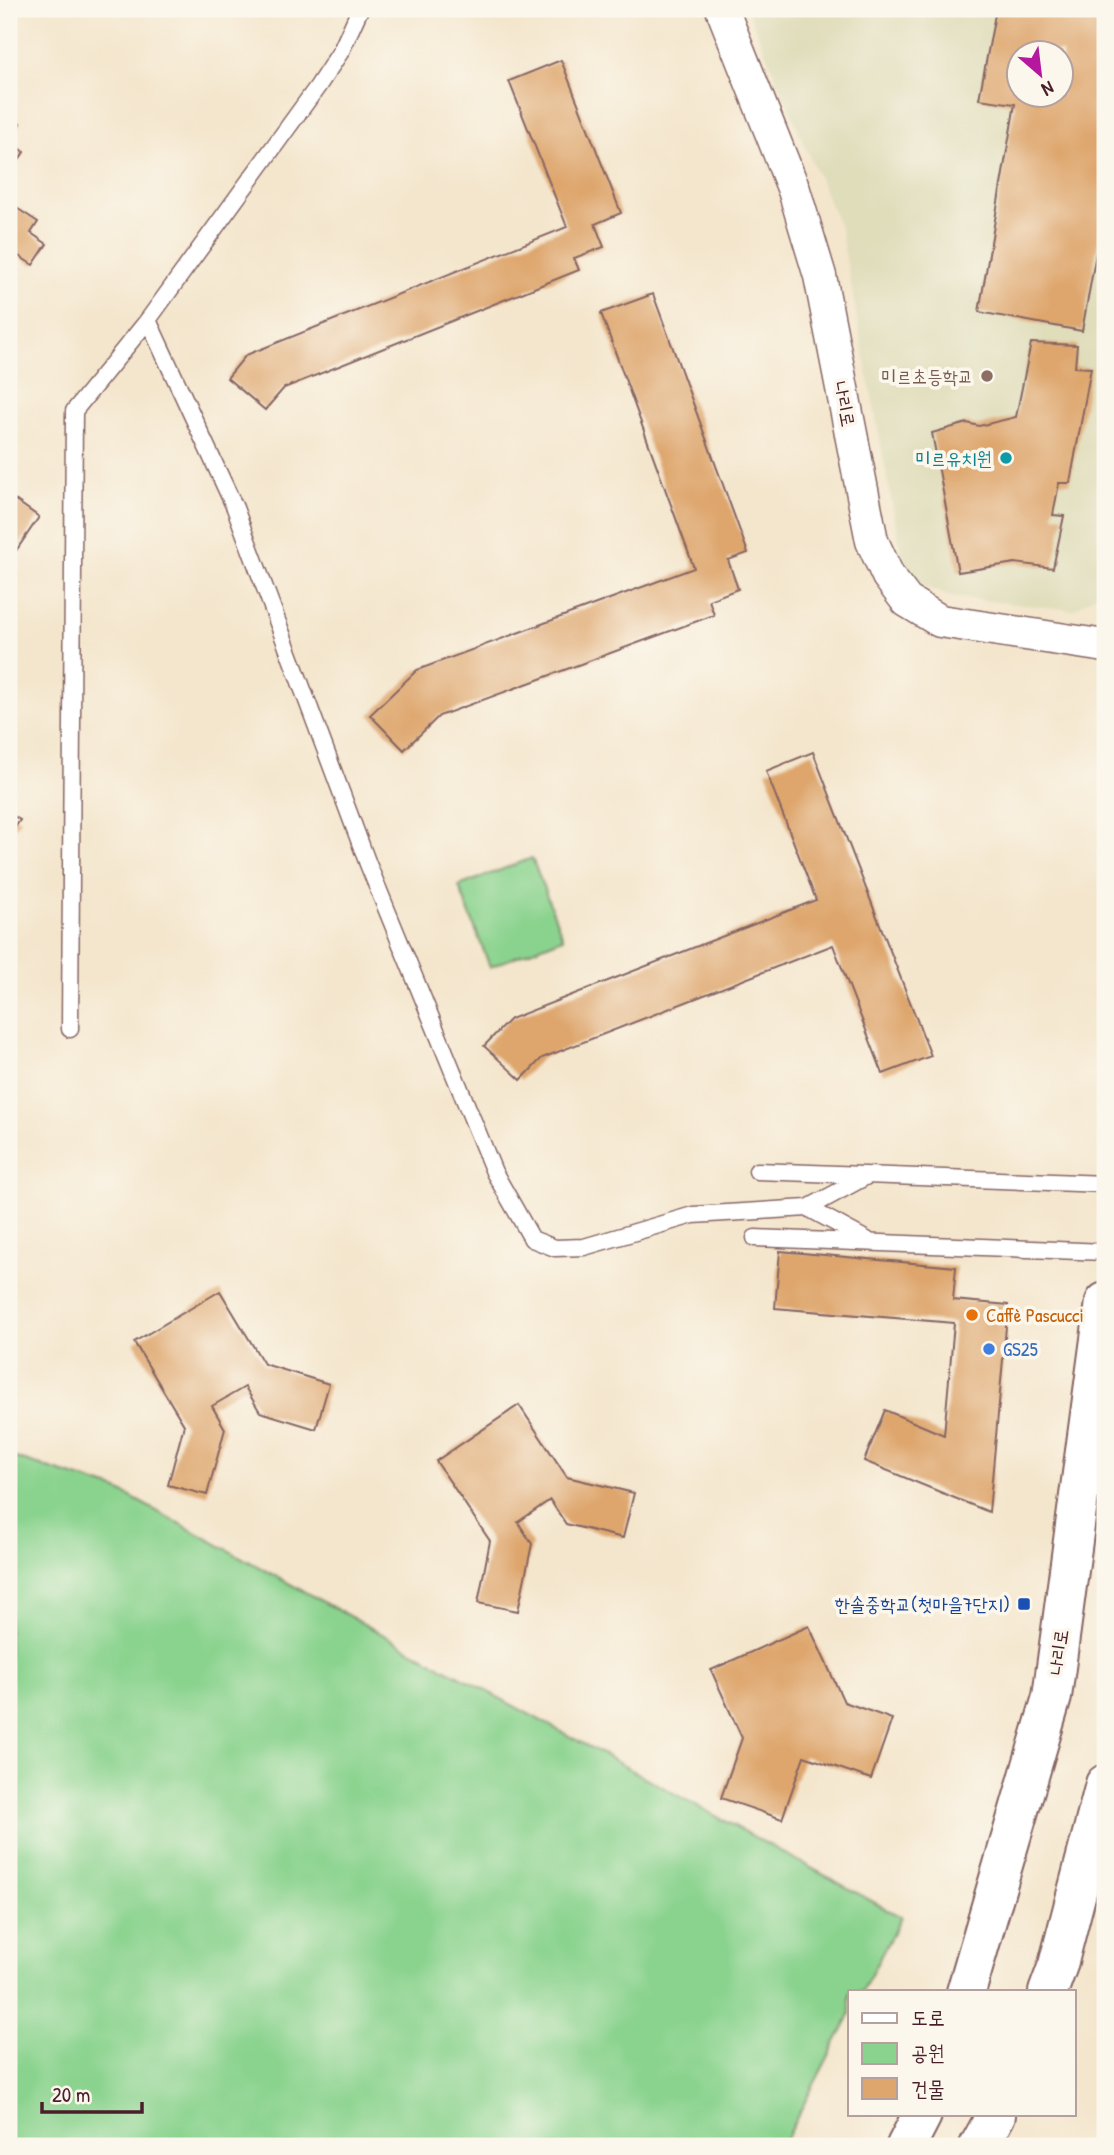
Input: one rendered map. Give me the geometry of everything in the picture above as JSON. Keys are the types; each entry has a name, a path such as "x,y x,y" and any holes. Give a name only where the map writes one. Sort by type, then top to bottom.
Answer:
{"main road":[{"name":"나리로","path":"967,1990 1052,1697 1105,1302"},
{"path":"1049,1990 1059,1965 1105,1784"},
{"path":"906,2146 921,2116"},
{"path":"979,2146 995,2116"}],"street":[{"name":"나리로","path":"722,9 794,190 820,276 872,541 888,576 907,601 940,621 1105,646"}],"lane":[{"path":"70,1029 74,411 148,320 318,86 341,51 360,9"},
{"path":"148,320 235,508 368,864 494,1172 532,1239 555,1248 584,1247 693,1215 808,1208 867,1176"},
{"path":"757,1171 1105,1184"},
{"path":"808,1208 870,1242"},
{"path":"755,1238 1105,1252"}],"shaded area":[{"name":"미르초등학교","path":"747,9 1105,9 1105,523 1098,593 1073,610 951,597 920,585 902,556 840,228"}],"green space":[{"path":"532,858 563,938 490,967 459,886"},
{"path":"9,1456 118,1490 901,1917 863,1990 848,1990 848,2019 782,2146 9,2146"}],"building":[{"path":"996,9 1105,9 1105,204 1082,331 979,312 1014,108 1076,108 1076,38 1006,38 1006,103 979,99"},
{"path":"561,60 621,213 595,224 604,247 574,258 579,270 284,388 265,410 227,378 246,355 567,227 509,81"},
{"path":"9,116 20,123 9,141"},
{"path":"9,142 24,152 9,175"},
{"path":"9,203 38,222 31,233 47,244 33,265 9,250"},
{"path":"653,294 748,553 728,560 738,589 709,600 714,615 439,716 404,750 370,715 417,670 694,568 601,313"},
{"name":"미르유치원","path":"1031,343 1077,345 1075,367 1091,368 1070,483 1059,483 1053,515 1064,516 1053,568 1015,563 958,572 932,433 967,423 979,426 1016,417"},
{"path":"11,497 39,517 9,561 9,500"},
{"path":"813,752 931,1056 883,1074 833,945 542,1058 521,1080 484,1046 510,1019 816,900 766,771"},
{"path":"9,813 20,820 9,836"},
{"path":"780,1251 956,1267 953,1300 1008,1305 989,1512 864,1461 885,1410 944,1435 954,1323 775,1308"},
{"path":"220,1291 264,1364 329,1384 316,1429 260,1412 245,1387 212,1406 225,1429 207,1495 168,1485 184,1425 134,1342"},
{"path":"519,1405 567,1477 634,1493 623,1538 566,1524 550,1500 518,1522 532,1544 518,1611 478,1603 490,1541 436,1461"},
{"path":"809,1626 844,1702 892,1719 871,1779 804,1756 782,1819 721,1798 742,1738 711,1670"}],"place":[{"name":"미르초등학교","path":"987,376"},
{"name":"미르유치원","path":"1006,458"},
{"name":"Caffè Pascucci","path":"972,1315"},
{"name":"GS25","path":"989,1349"},
{"name":"한솔중학교(첫마을7단지)","path":"1024,1604"}]}
